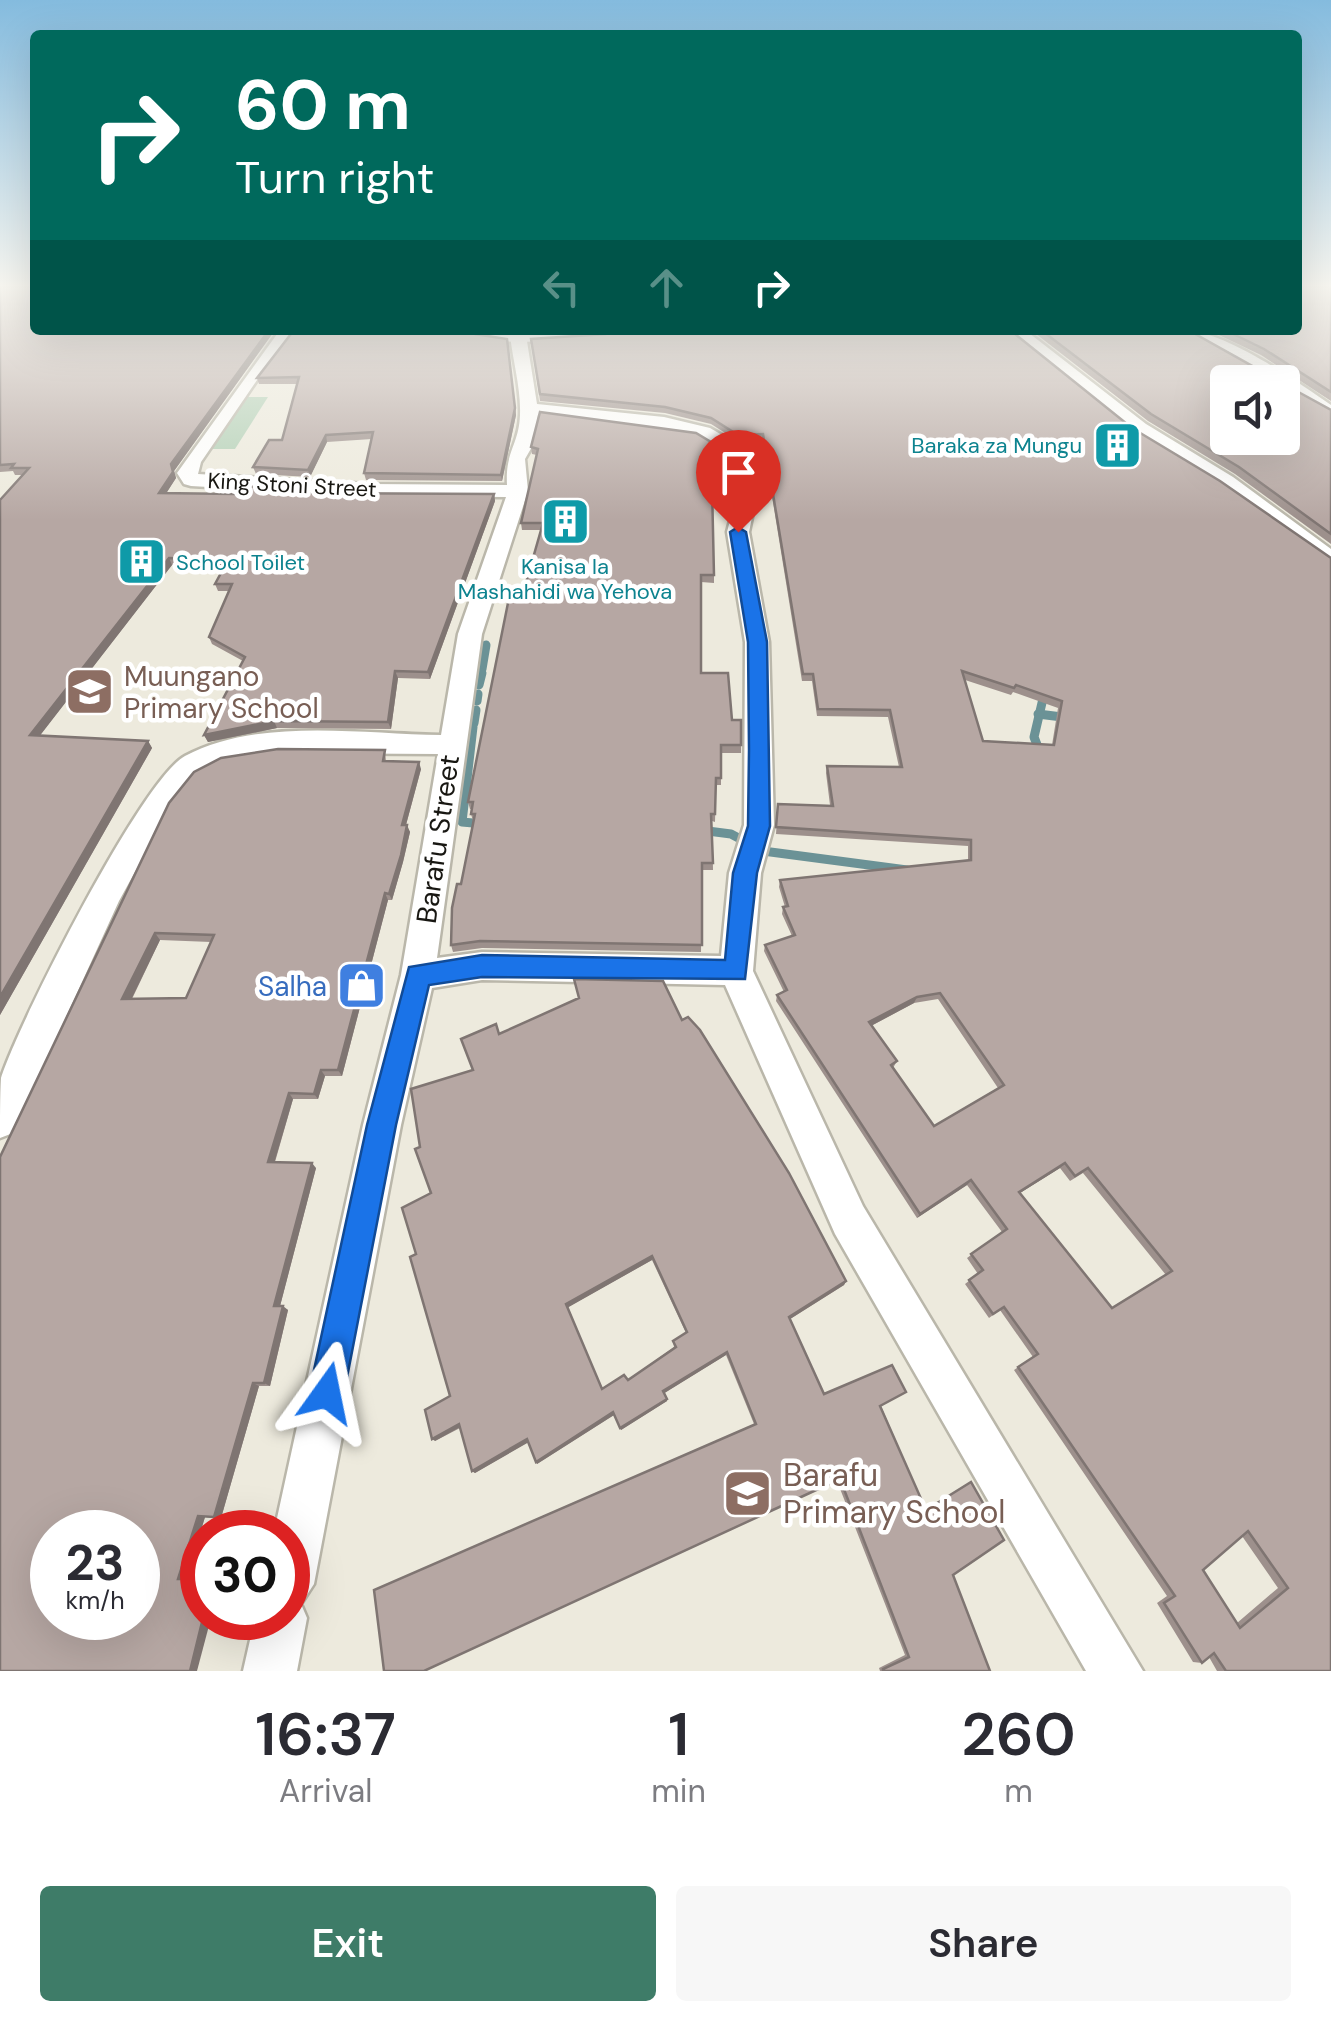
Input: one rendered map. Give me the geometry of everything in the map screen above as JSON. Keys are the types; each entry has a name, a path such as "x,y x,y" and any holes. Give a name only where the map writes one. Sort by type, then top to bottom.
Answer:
{"street":[{"name":"King Stoni Street","path":"260,364 191,462 187,472 191,480 368,490 518,491"},
{"name":"Barafu Street","path":"303,1510 382,1125 418,975 470,634 518,491 515,459 526,444 530,409 520,364"},
{"path":"1058,364 1139,428 1226,482 1331,560"},
{"path":"1252,364 1331,413"},
{"path":"530,409 664,423 703,432 727,446 742,469 746,498 738,532 757,642 759,826 745,873 736,971 849,1220 1116,1671"},
{"path":"0,1120 82,939 122,862 166,791 196,762 230,750 275,746 451,746"},
{"path":"418,975 482,966 736,971"},
{"path":"270,1671 276,1640"}],"green space":[{"path":"243,397 268,397 235,449 208,449"}],"building":[{"path":"0,364 244,364 171,464 173,472 159,493 235,494 242,486 299,489 297,493 494,494 428,672 395,671 388,722 274,721 204,735 245,657 209,637 232,584 215,584 228,560 169,558 30,735 148,741 0,997 0,500 29,468 0,465"},
{"path":"268,364 510,364 515,408 501,475 364,473 373,432 326,435 308,470 253,467 269,440 282,440 299,377 257,378"},
{"path":"535,364 1052,364 1132,428 1220,481 1331,558 1331,1671 1226,1671 1214,1653 1202,1663 1164,1603 1175,1596 1018,1367 1038,1354 1004,1307 993,1314 969,1280 983,1270 971,1254 1007,1229 971,1180 920,1214 777,995 787,990 765,945 795,935 783,907 788,906 780,880 971,860 971,840 776,827 778,804 833,806 827,766 902,767 890,710 818,709 813,674 803,674 763,434 738,435 711,418 665,407 540,394","holes":["962,671 1062,701 1054,745 983,741","940,993 1004,1085 934,1126 891,1065 897,1061 869,1022 917,997","1065,1163 1075,1176 1088,1168 1172,1271 1112,1308 1019,1192","1248,1531 1288,1588 1240,1628 1203,1570"]},
{"path":"1085,364 1251,365 1210,365 1210,450 1151,414"},
{"path":"1287,364 1331,364 1331,392 1300,372 1300,365"},
{"path":"1300,393 1331,410 1331,534 1219,455 1300,455"},
{"path":"540,412 696,433 711,442 714,575 701,575 701,673 728,673 732,720 741,720 741,745 721,745 721,778 716,778 715,814 711,814 713,863 702,863 702,945 480,941 451,945 452,908 457,884 461,884 475,814 471,814 473,802 468,802 510,593 523,593 543,523 521,523 538,449 531,447"},
{"path":"278,749 385,750 383,761 419,762 402,825 407,825 401,855 389,894 385,893 338,1070 321,1070 314,1094 289,1093 268,1162 312,1163 274,1306 283,1306 264,1383 253,1383 216,1510 180,1510 180,1640 198,1640 190,1671 0,1671 0,1157 169,803 194,772 221,758","holes":["155,933 214,935 186,998 122,999"]},
{"path":"574,979 663,981 682,1020 688,1017 700,1030 789,1173 846,1281 789,1317 824,1394 892,1365 906,1392 880,1406 926,1510 971,1482 1004,1540 953,1575 990,1671 883,1671 909,1657 840,1479 424,1671 384,1671 374,1590 756,1424 727,1352 663,1391 667,1399 620,1428 613,1412 536,1462 527,1439 472,1471 459,1424 432,1439 425,1410 450,1396 410,1257 416,1254 402,1208 431,1193 415,1149 420,1147 411,1089 473,1070 461,1039 496,1024 499,1034 579,998","holes":["652,1256 687,1332 673,1341 676,1347 628,1380 624,1375 602,1389 566,1304"]}],"waterway":[{"path":"482,669 486,645"},
{"path":"479,685 482,673"},
{"path":"1039,714 1045,690"},
{"path":"477,701 478,694"},
{"path":"474,723 476,710"},
{"path":"1039,714 1070,718"},
{"path":"1039,714 1034,737 1041,755"},
{"path":"473,727 462,822 484,824"},
{"path":"700,830 731,834 763,851 907,870"}],"place":[{"name":"Baraka za Mungu","path":"1117,445"},
{"name":"Kanisa la Mashahidi wa Yehova","path":"565,522"},
{"name":"School Toilet","path":"141,562"},
{"name":"Muungano Primary School","path":"89,692"},
{"name":"Salha","path":"362,986"},
{"name":"Barafu Primary School","path":"748,1493"}],"route":[{"path":"327,1393 382,1125 418,975 482,966 736,971 745,873 759,826 760,750 757,642 738,532"}]}
